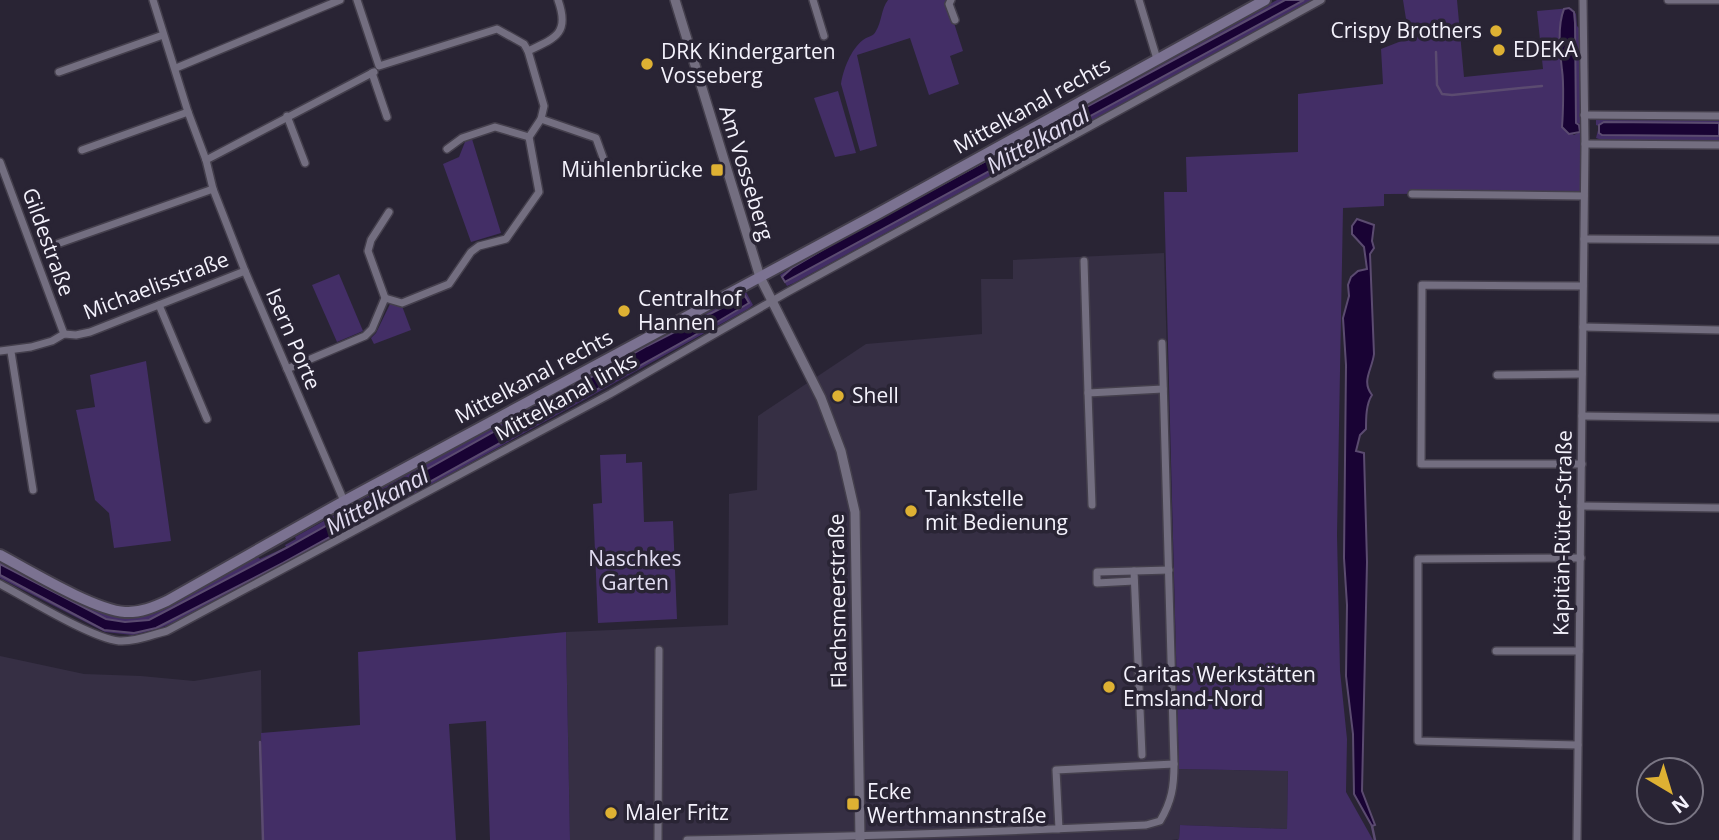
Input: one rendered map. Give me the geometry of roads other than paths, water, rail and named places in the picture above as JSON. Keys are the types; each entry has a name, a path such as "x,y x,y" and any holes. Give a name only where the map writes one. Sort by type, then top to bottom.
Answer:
{"main road":[{"name":"Mittelkanal rechts","path":"0,555 107,609 127,612 145,610 167,601 344,501 766,289 1157,59 1265,0"}],"street":[{"name":"Isern Porte","path":"153,0 206,160 213,189 245,271 344,501"},
{"path":"176,68 340,0"},
{"path":"357,0 379,66"},
{"path":"528,51 557,36 562,27 563,14 558,0"},
{"name":"Am Vosseberg","path":"675,0 724,166 766,289"},
{"path":"813,0 824,36"},
{"path":"951,0 949,4 955,20"},
{"path":"1139,0 1157,59"},
{"name":"Mittelkanal links","path":"0,584 99,636 134,641 167,631 610,394 766,289 1321,0"},
{"name":"Kapitän-Rüter-Straße","path":"1577,840 1585,144 1583,0"},
{"path":"1668,0 1719,0"},
{"path":"206,160 372,73 379,66 496,29 524,44 544,106 541,119 529,137 539,192 506,239 479,246 471,252 449,284 402,303 386,299"},
{"path":"59,72 163,35"},
{"path":"372,73 387,117"},
{"path":"82,150 188,112"},
{"path":"1584,115 1719,116"},
{"path":"287,116 305,163"},
{"path":"541,119 596,138 605,163 614,174"},
{"path":"447,149 463,138 495,127 529,137"},
{"path":"1585,144 1719,145"},
{"name":"Gildestraße","path":"0,162 3,178 64,334"},
{"path":"57,244 213,189"},
{"path":"1412,194 1584,196"},
{"path":"287,369 365,336 372,329 386,299 368,251 371,240 389,212"},
{"path":"1584,239 1719,240"},
{"path":"1084,261 1092,505"},
{"name":"Michaelisstraße","path":"0,352 11,352 51,341 64,334 90,332 245,271"},
{"path":"1582,464 1422,464 1422,285 1583,286"},
{"name":"Flachsmeerstraße","path":"766,289 821,398 841,451 855,512 860,838"},
{"path":"159,305 207,419"},
{"path":"1583,327 1719,330"},
{"path":"687,840 860,838 1146,825 1160,821 1172,797 1174,764 1162,343"},
{"path":"11,352 33,490"},
{"path":"1497,374 1583,374"},
{"path":"1088,393 1163,389"},
{"name":"Kapitän-Rüter-Straße","path":"1582,416 1719,418"},
{"path":"1581,506 1719,508"},
{"path":"1578,745 1419,741 1418,559 1581,558"},
{"path":"1134,581 1097,583 1097,572 1169,570"},
{"path":"1134,571 1142,755"},
{"path":"658,840 659,650"},
{"name":"Kapitän-Rüter-Straße","path":"1496,651 1579,651"},
{"path":"1059,829 1056,770 1174,764"}],"water":[{"name":"Mittelkanal","path":"1285,0 1304,0 785,282 782,277 792,268 841,239"},
{"path":"1569,8 1574,12 1575,23 1576,123 1580,132 1569,134 1562,127 1560,23 1564,9"},
{"path":"1604,122 1719,123 1719,136 1602,135 1599,133 1599,125"},
{"path":"1357,219 1374,225 1374,248 1370,254 1374,354 1367,380 1372,395 1367,407 1366,429 1360,435 1356,451 1364,453 1367,562 1362,791 1375,825 1372,826 1354,794 1353,734 1346,676 1346,365 1343,318 1351,277 1358,271 1367,269 1364,247 1352,234 1352,226"},
{"name":"Mittelkanal","path":"745,296 749,303 690,338 283,563 156,628 134,633 104,630 0,575 0,564 106,619 125,622 149,620 288,547 647,346"}],"waterway":[{"path":"1436,52 1437,85 1442,94 1542,86"},
{"path":"260,742 263,840"},
{"path":"1372,826 1375,840"}],"place":[{"name":"Crispy Brothers","path":"1496,31"},
{"name":"EDEKA","path":"1499,50"},
{"name":"DRK Kindergarten Vosseberg","path":"647,64"},
{"name":"Mühlenbrücke","path":"717,170"},
{"name":"Centralhof Hannen","path":"624,311"},
{"name":"Shell","path":"838,396"},
{"name":"Tankstelle mit Bedienung","path":"911,511"},
{"name":"Caritas Werkstätten Emsland-Nord","path":"1109,687"},
{"name":"Ecke Werthmannstraße","path":"853,804"},
{"name":"Maler Fritz","path":"611,813"}],"park label":[{"name":"Naschkes Garten","path":"635,571"}]}
